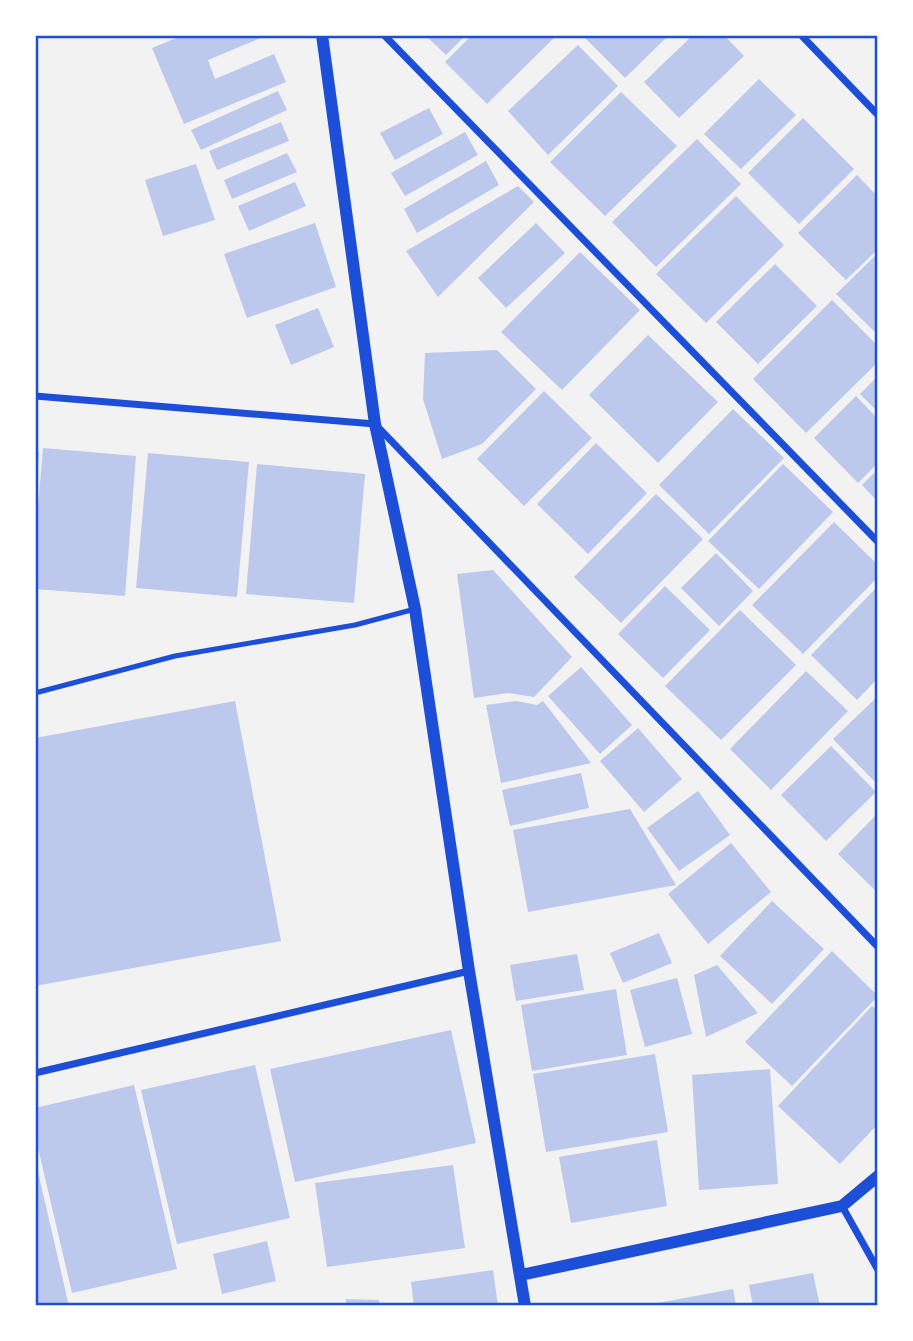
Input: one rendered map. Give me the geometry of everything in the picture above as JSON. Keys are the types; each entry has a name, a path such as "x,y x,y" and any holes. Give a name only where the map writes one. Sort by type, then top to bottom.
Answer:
{"street":[{"path":"322,35 375,424 415,609 469,971 525,1306"},
{"path":"384,35 878,542"},
{"path":"802,35 878,114"},
{"path":"35,396 375,424 878,947"},
{"path":"35,1073 469,971"},
{"path":"521,1275 842,1206 878,1176"},
{"path":"842,1206 878,1270"}],"lane":[{"path":"35,693 175,656 355,625 415,609"}],"building":[{"path":"184,35 268,35 208,60 215,79 274,54 286,82 184,124 152,48"},
{"path":"425,35 466,35 446,55"},
{"path":"472,35 557,35 487,104 445,62"},
{"path":"582,35 669,35 625,78"},
{"path":"693,35 724,35 744,56 679,118 644,82"},
{"path":"578,45 618,86 548,155 508,111"},
{"path":"759,79 796,115 741,169 704,134"},
{"path":"278,91 287,110 201,150 191,130"},
{"path":"621,92 677,146 605,216 550,162"},
{"path":"429,108 443,134 395,160 380,133"},
{"path":"803,118 854,169 799,224 748,173"},
{"path":"281,122 289,141 217,170 209,151"},
{"path":"465,132 478,155 405,196 391,173"},
{"path":"697,139 741,184 656,267 612,222"},
{"path":"287,153 297,172 232,199 224,180"},
{"path":"486,161 499,185 417,233 404,209"},
{"path":"196,164 215,220 163,236 145,180"},
{"path":"857,175 878,197 878,249 846,280 798,233"},
{"path":"295,182 306,206 249,231 238,206"},
{"path":"518,186 534,202 438,297 406,251"},
{"path":"736,196 784,245 706,323 656,274"},
{"path":"315,223 336,287 247,318 224,254"},
{"path":"536,223 565,253 506,308 478,278"},
{"path":"580,252 640,310 562,390 501,332"},
{"path":"878,253 878,335 836,294"},
{"path":"775,264 817,306 758,364 716,322"},
{"path":"832,300 878,346 878,362 806,433 753,379"},
{"path":"318,308 334,347 291,365 275,325"},
{"path":"648,335 718,402 658,463 589,395"},
{"path":"497,350 536,389 482,444 442,459 423,399 425,353"},
{"path":"878,376 878,412 860,394"},
{"path":"544,391 592,438 524,506 477,459"},
{"path":"856,396 878,419 878,463 858,483 814,438"},
{"path":"733,409 784,458 709,534 659,485"},
{"path":"596,443 647,493 588,554 537,504"},
{"path":"43,448 136,456 125,596 35,589 35,542"},
{"path":"35,452 39,452 37,482 35,482"},
{"path":"148,453 249,462 237,597 136,588"},
{"path":"257,464 365,474 354,603 246,594"},
{"path":"783,464 833,512 759,589 708,541"},
{"path":"878,469 878,502 862,485"},
{"path":"656,494 703,539 621,623 574,577"},
{"path":"834,522 878,565 878,577 803,654 752,605"},
{"path":"716,553 753,591 719,626 681,588"},
{"path":"493,570 572,657 534,697 508,693 474,698 457,574"},
{"path":"665,586 710,630 663,678 618,634"},
{"path":"878,586 878,678 857,700 811,655"},
{"path":"740,610 796,665 721,740 665,686"},
{"path":"581,667 632,725 600,754 548,696"},
{"path":"806,671 848,711 771,790 730,749"},
{"path":"878,696 878,785 833,739"},
{"path":"235,701 281,941 35,986 35,738"},
{"path":"516,701 537,705 543,701 591,763 501,783 486,705"},
{"path":"638,728 682,779 644,812 600,761"},
{"path":"831,746 876,792 826,841 781,795"},
{"path":"581,773 589,808 510,826 502,790"},
{"path":"698,791 730,835 679,871 647,828"},
{"path":"630,809 676,885 528,912 513,830"},
{"path":"878,813 878,887 875,890 838,854"},
{"path":"731,843 771,892 708,944 668,894"},
{"path":"772,901 824,949 772,1004 720,956"},
{"path":"659,933 672,963 623,983 610,953"},
{"path":"832,951 878,996 792,1086 745,1042"},
{"path":"577,954 584,990 516,1001 510,965"},
{"path":"717,965 758,1013 706,1037 694,975"},
{"path":"677,978 692,1034 645,1047 630,990"},
{"path":"616,989 627,1055 532,1071 521,1005"},
{"path":"872,1006 878,1011 878,1124 840,1164 778,1106"},
{"path":"451,1030 476,1143 295,1182 270,1069"},
{"path":"655,1054 668,1132 546,1152 533,1074"},
{"path":"255,1065 290,1218 177,1244 141,1090"},
{"path":"770,1069 778,1184 699,1190 692,1075"},
{"path":"134,1085 177,1269 72,1293 35,1135 35,1108"},
{"path":"657,1140 667,1206 571,1223 559,1157"},
{"path":"36,1163 69,1306 35,1306"},
{"path":"453,1165 465,1248 327,1267 315,1183"},
{"path":"267,1241 276,1281 222,1294 213,1254"},
{"path":"493,1270 498,1306 414,1306 411,1282"},
{"path":"813,1273 820,1306 753,1306 749,1285"},
{"path":"733,1289 736,1306 647,1306 647,1305"},
{"path":"346,1299 379,1300 379,1306 346,1306"}]}
